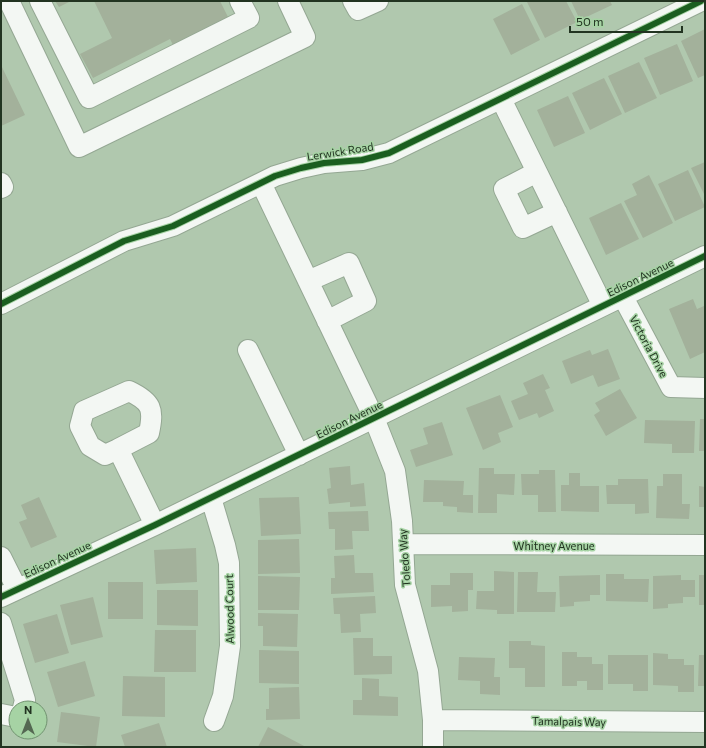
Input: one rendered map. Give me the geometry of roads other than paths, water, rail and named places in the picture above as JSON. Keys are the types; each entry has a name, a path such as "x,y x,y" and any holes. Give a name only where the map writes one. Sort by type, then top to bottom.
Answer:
{"street":[{"path":"9,1 79,147 305,37 288,1"},
{"path":"40,1 89,98 249,18 240,1"},
{"path":"353,1 358,10 378,1"},
{"name":"Lerwick Road","path":"1,304 124,241 173,226 261,183 301,168 324,163 362,160 389,153 701,1"},
{"path":"501,99 603,306"},
{"path":"537,172 504,189 523,228 557,212"},
{"path":"1,183 3,187 1,188"},
{"name":"Toledo Way","path":"261,183 374,418 395,471 399,492 404,544 405,585 428,671 433,720 433,747"},
{"name":"Edison Avenue","path":"9,593 211,498 705,256"},
{"path":"308,281 349,263 366,301 327,320"},
{"name":"Victoria Drive","path":"623,297 671,387 705,388"},
{"path":"248,350 299,455"},
{"path":"118,449 155,525"},
{"name":"Alwood Court","path":"211,498 229,563 230,646 223,696 214,721"},
{"name":"Whitney Avenue","path":"404,544 705,545"},
{"path":"1,557 9,593"},
{"path":"1,623 25,700"},
{"name":"Tamalpais Way","path":"433,720 705,722"}]}
